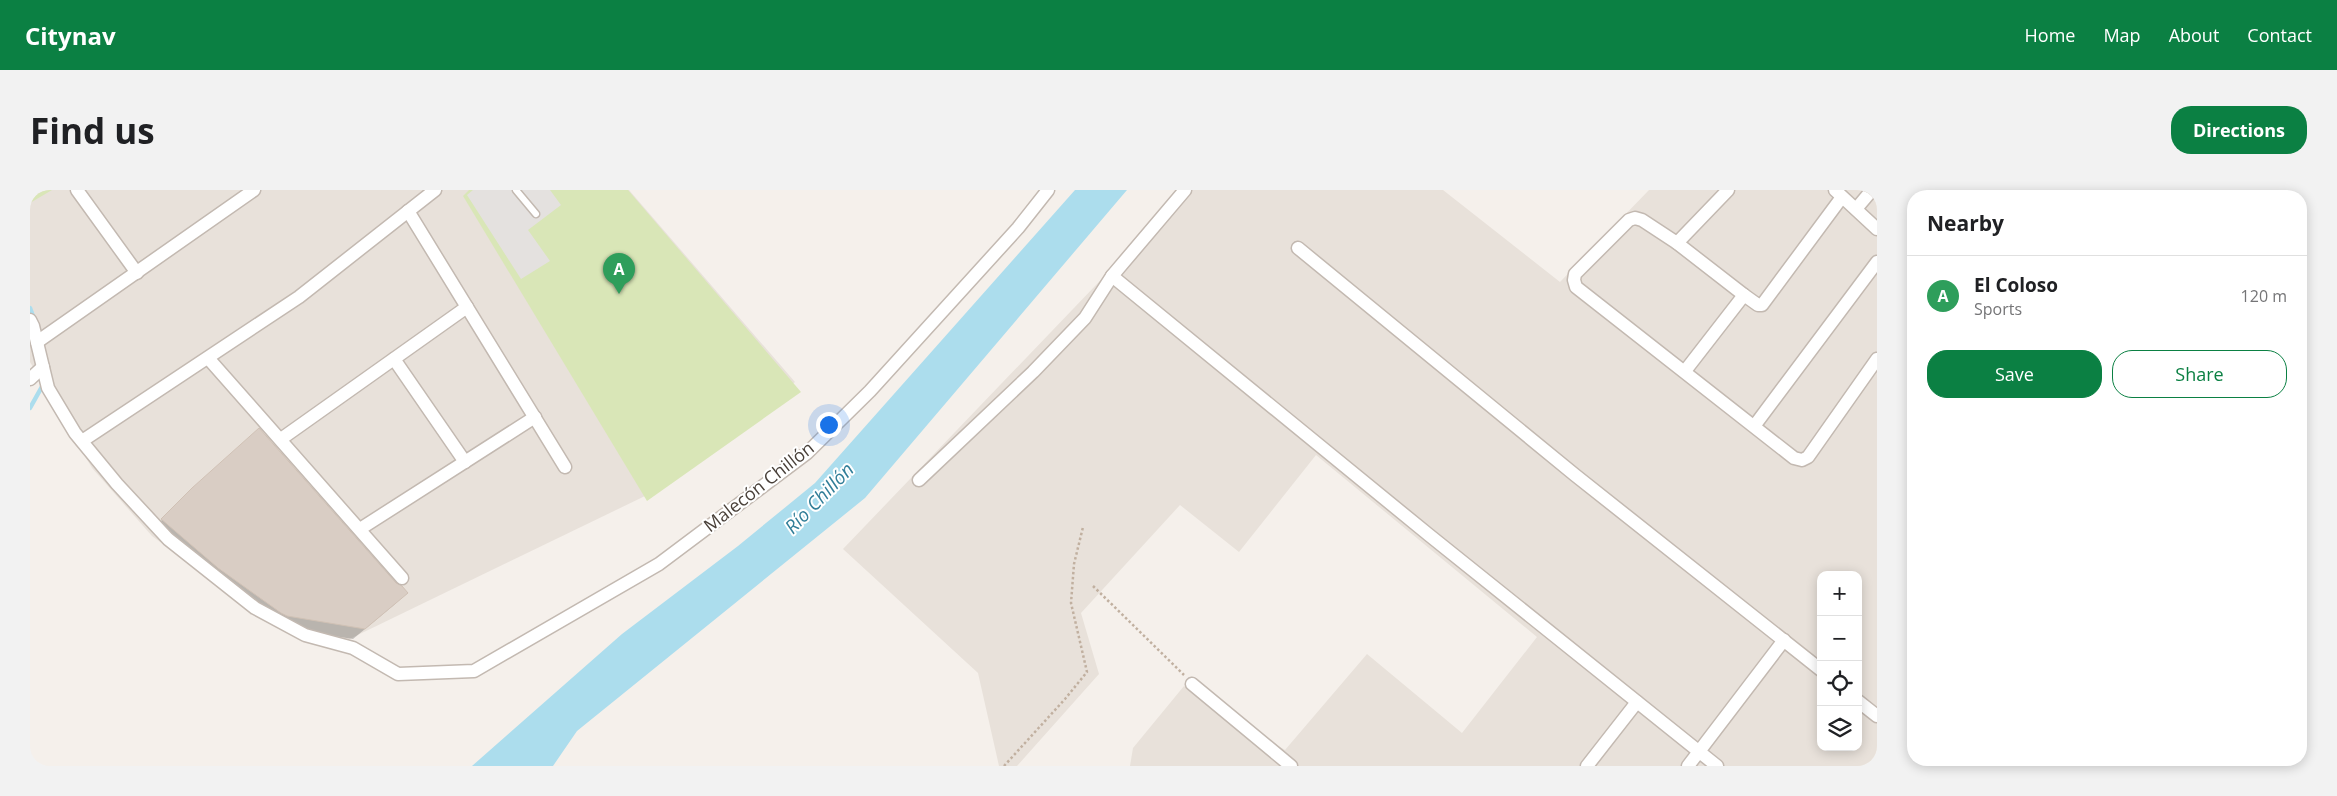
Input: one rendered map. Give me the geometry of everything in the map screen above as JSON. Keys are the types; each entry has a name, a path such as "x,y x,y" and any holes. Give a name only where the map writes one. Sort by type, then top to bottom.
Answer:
{"street":[{"path":"77,190 137,273"},
{"path":"37,342 254,190"},
{"path":"30,320 48,388 82,441 299,297 435,190"},
{"name":"Malecón Chillón","path":"82,441 117,484 168,539 255,608 305,635 353,648 398,674 474,671 667,558 807,453 870,391 1018,228 1048,190"},
{"path":"1677,243 1728,190"},
{"path":"1856,209 1872,190"},
{"path":"1877,229 1839,193 1765,304 1758,305 1677,243 1642,220 1635,218 1629,220 1575,274 1574,280 1576,287 1755,425 1794,458 1802,460 1808,457 1877,359"},
{"path":"919,480 1033,372 1085,318 1112,276 1182,194"},
{"path":"408,211 565,467"},
{"path":"1298,248 1575,475 1817,667"},
{"path":"1755,425 1877,262"},
{"path":"1112,276 1717,766"},
{"path":"1685,371 1744,295"},
{"path":"281,439 467,307"},
{"path":"208,358 402,578"},
{"path":"394,359 466,462"},
{"path":"30,379 43,367"},
{"path":"360,529 535,417"},
{"path":"1688,766 1784,640"},
{"path":"1192,684 1291,766"},
{"path":"1587,766 1637,702"},
{"path":"1862,704 1877,716"}],"lane":[{"path":"516,190 536,214"}],"path":[{"path":"1004,766 1066,699 1088,672 1071,603 1074,564 1083,527"},
{"path":"1093,586 1192,684"}],"shaded area":[{"path":"30,190 629,190 795,382 645,496 333,647 262,618 152,536 92,468 30,362"},
{"path":"473,190 550,190 561,205 528,230 550,261 521,279 467,195"},
{"path":"1187,190 1443,190 1560,282 1649,190 1877,190 1877,766 1130,766 1133,748 1184,686 1285,750 1367,654 1462,733 1537,637 1316,455 1239,552 1180,505 1081,613 1099,674 1017,766 999,766 978,673 843,549"}],"green space":[{"path":"30,190 52,190 30,203"},
{"path":"469,190 628,190 801,392 647,501 463,196"}],"water":[{"name":"Río Chillón","path":"1075,190 1127,190 865,498 577,731 553,766 472,766 622,634 738,546 815,483"}],"building":[{"path":"259,428 396,583 402,586 408,593 365,629 287,616 281,613 218,568 161,519 192,488"}],"waterway":[{"path":"30,308 34,319"},
{"path":"30,408 44,383"}],"place":[{"name":"El Coloso","path":"619,294"}]}
